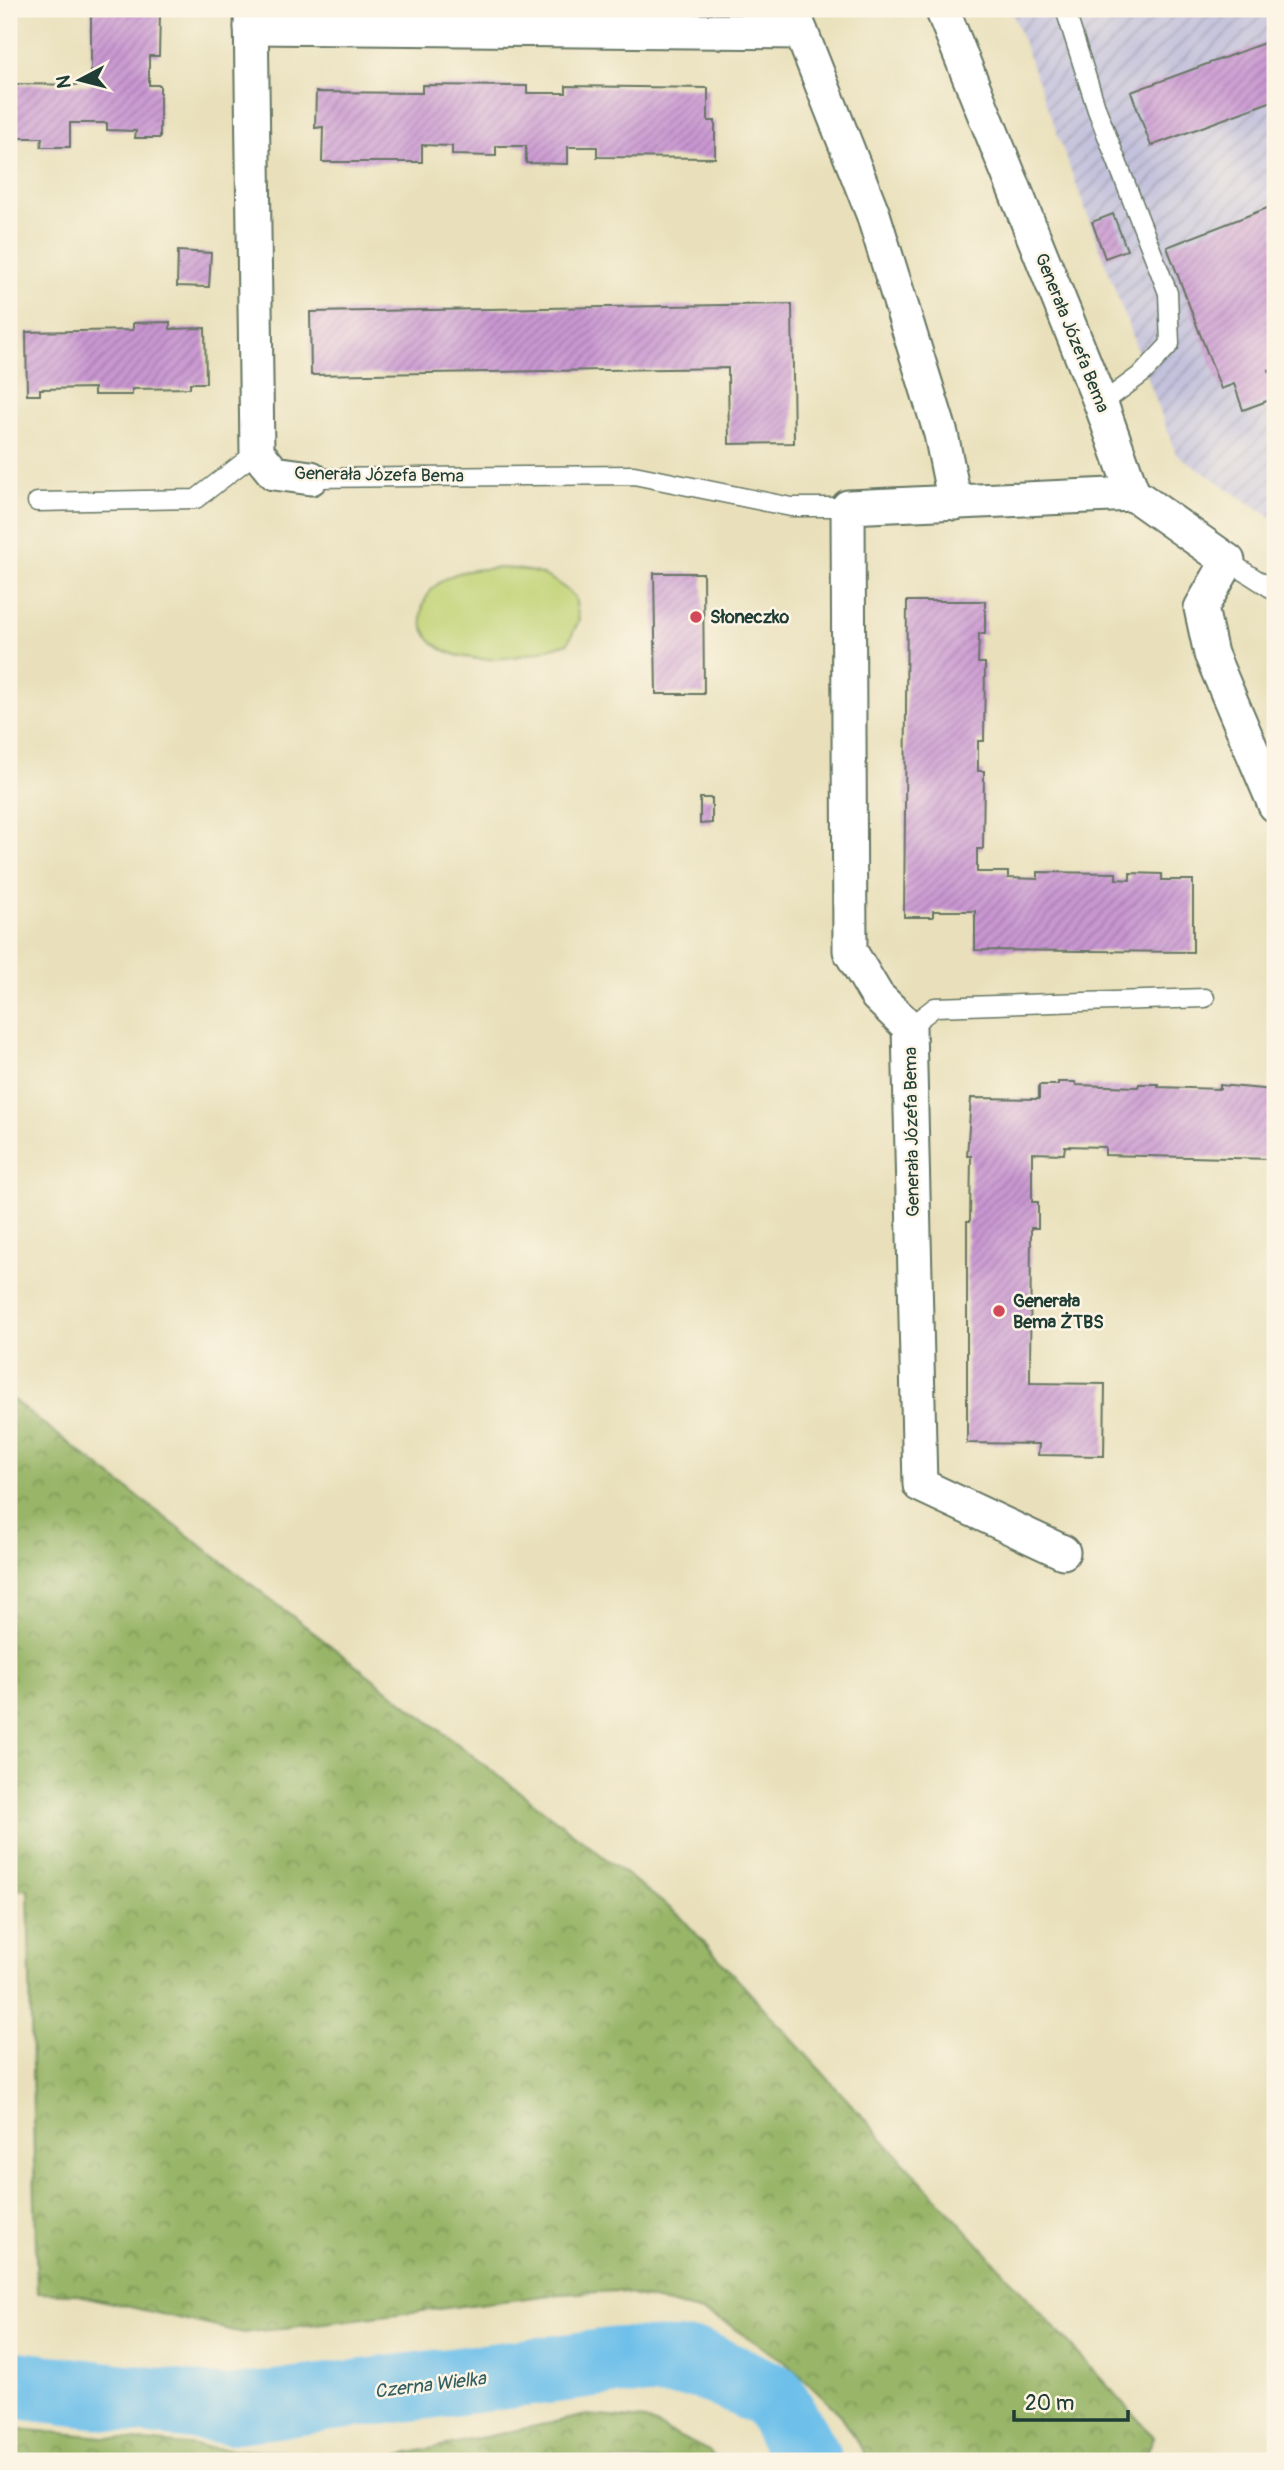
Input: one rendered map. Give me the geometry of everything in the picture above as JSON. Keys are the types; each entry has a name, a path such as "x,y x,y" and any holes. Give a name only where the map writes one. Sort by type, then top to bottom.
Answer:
{"street":[{"name":"Generała Józefa Bema","path":"942,9 1101,404 1133,494 848,507 850,951 877,996 909,1027 920,1485 1063,1552"},
{"path":"257,452 251,18 796,20 873,214 941,434 955,503"},
{"name":"Generała Józefa Bema","path":"257,452 274,473 311,478"},
{"path":"1133,494 1228,561 1201,608 1211,654 1275,805"}],"lane":[{"path":"1065,9 1097,110 1168,293 1170,344 1143,373 1101,404"},
{"path":"37,502 196,499 257,452"},
{"name":"Generała Józefa Bema","path":"311,478 634,475 791,507 848,507"},
{"path":"1228,561 1275,591"},
{"path":"909,1027 935,1007 1205,998"}],"shaded area":[{"path":"1011,9 1275,9 1275,520 1176,454"}],"green space":[{"path":"503,568 525,570 550,578 575,597 579,620 568,643 539,652 491,659 460,656 435,644 427,635 421,615 423,605 435,586 458,573"},
{"path":"9,1397 680,1916 1154,2437 1143,2461 869,2461 841,2415 788,2364 725,2322 702,2312 616,2291 559,2294 243,2333 74,2294 37,2293 28,1889 9,1890"},
{"path":"587,2415 645,2420 709,2451 717,2461 9,2461 9,2428 239,2450 391,2457"}],"building":[{"path":"91,9 150,9 149,14 160,14 159,56 149,56 149,85 160,85 160,138 135,138 136,131 107,130 107,123 70,123 70,147 41,147 42,138 9,138 9,84 91,85"},
{"path":"1275,39 1275,100 1151,146 1131,92"},
{"path":"422,85 527,86 527,93 566,93 566,86 708,88 708,121 715,121 715,158 597,157 597,147 568,147 568,164 526,163 526,146 496,146 496,156 452,155 452,146 422,145 422,162 322,162 323,127 315,128 316,92 422,93"},
{"path":"1275,205 1275,294 1270,296 1275,311 1275,368 1269,370 1275,398 1243,410 1234,384 1221,389 1167,247"},
{"path":"1113,214 1127,250 1105,258 1092,222"},
{"path":"178,251 211,253 209,287 177,286"},
{"path":"792,304 794,443 729,444 728,368 311,375 310,312"},
{"path":"170,322 170,329 205,328 206,383 190,383 190,388 132,389 132,395 94,395 94,388 40,389 40,395 27,395 26,332 133,330 133,323"},
{"path":"654,573 703,573 704,694 656,694"},
{"path":"907,601 985,601 985,634 979,634 978,663 985,663 984,741 978,741 978,771 984,771 983,849 977,849 977,872 1008,872 1008,878 1038,879 1038,872 1116,873 1116,879 1130,880 1130,873 1162,874 1162,880 1193,880 1193,952 975,950 975,911 933,911 933,917 904,917"},
{"path":"700,798 712,798 712,823 700,824"},
{"name":"Generała Bema ŻTBS","path":"1058,1082 1138,1087 1139,1084 1158,1084 1158,1087 1220,1089 1220,1085 1273,1090 1272,1159 1105,1155 1105,1147 1065,1146 1064,1154 1032,1153 1032,1202 1038,1202 1038,1228 1031,1228 1030,1383 1105,1384 1104,1456 1038,1455 1039,1444 967,1443 967,1221 970,1221 971,1156 967,1156 971,1098 1039,1099 1039,1085 1058,1085"}],"waterway":[{"name":"Czerna Wielka","path":"9,2384 228,2410 619,2361 700,2364 773,2397 808,2461"}],"place":[{"name":"Słoneczko","path":"696,617"},
{"name":"Generała Bema ŻTBS","path":"999,1311"}]}
